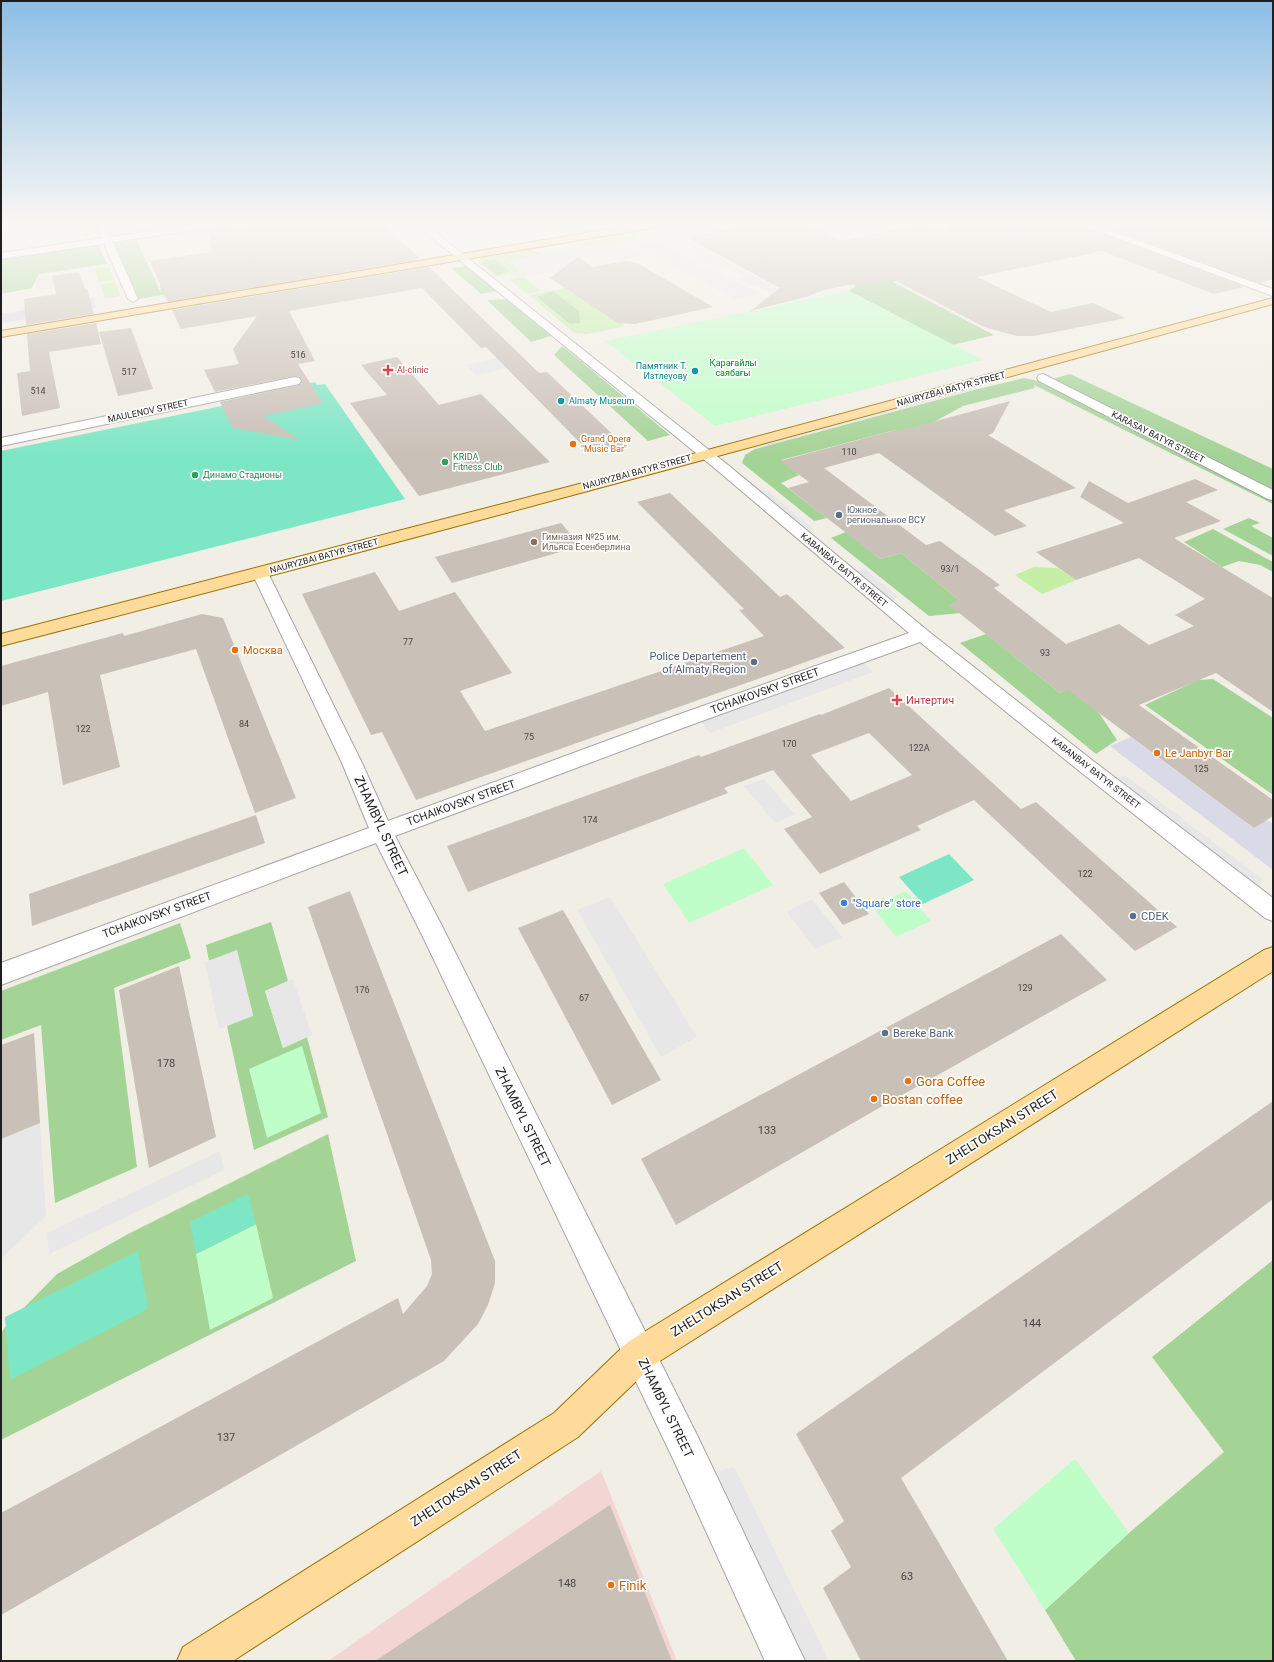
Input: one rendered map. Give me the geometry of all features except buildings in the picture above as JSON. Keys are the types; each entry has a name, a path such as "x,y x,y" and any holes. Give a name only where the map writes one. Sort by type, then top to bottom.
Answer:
{"main road":[{"path":"1,334 194,302"},
{"name":"NAURYZBAI BATYR STREET","path":"1,640 260,573 1026,369 1271,302"},
{"name":"ZHELTOKSAN STREET","path":"197,1661 566,1425 640,1354 1273,958"}],"street":[{"name":"KABANBAY BATYR STREET","path":"515,302 704,454 922,635 1085,765 1273,911"},
{"name":"KARASAY BATYR STREET","path":"1057,374 1238,464"},
{"name":"KARASAY BATYR STREET","path":"1043,378 1273,496"},
{"name":"MAULENOV STREET","path":"1,442 295,380"},
{"name":"ZHAMBYL STREET","path":"260,573 352,763 382,833 433,933 696,1469 785,1661"},
{"name":"TCHAIKOVSKY STREET","path":"1,974 673,724 922,635"}],"shaded area":[{"path":"80,302 95,302 96,308 1,323 1,314"},
{"path":"499,358 509,368 476,375 466,365"},
{"path":"965,385 974,390 755,449 746,443"},
{"path":"768,491 813,529 804,536 751,492"},
{"path":"865,569 897,596 888,606 845,571"},
{"path":"861,660 873,672 710,733 699,719"},
{"path":"1131,737 1254,828 1267,820 1273,824 1273,870 1110,746"},
{"path":"1126,776 1262,879 1257,898 1102,778"},
{"path":"764,779 794,814 775,823 744,786"},
{"path":"610,897 697,1037 661,1057 577,910"},
{"path":"812,899 842,937 815,949 787,912"},
{"path":"237,950 253,1016 219,1029 205,962"},
{"path":"293,979 312,1035 283,1048 265,991"},
{"path":"40,1123 46,1216 1,1259 1,1139"},
{"path":"220,1151 224,1170 49,1254 47,1233"},
{"path":"734,1467 829,1661 785,1661 699,1476"},
{"path":"601,1471 677,1661 328,1661"}],"green space":[{"path":"489,302 510,302 551,336 531,342"},
{"path":"537,302 586,302 618,322 624,324 622,327 587,334 574,333"},
{"path":"543,302 567,302 579,311 580,323 570,324"},
{"name":"Қарағайлы саябағы","path":"797,302 870,302 983,360 715,426 605,341"},
{"path":"869,302 930,302 994,335 953,345"},
{"path":"562,346 670,435 648,441 554,355"},
{"path":"1070,374 1273,469 1273,504 1034,385 1035,388 963,406 907,437 895,430 781,460 799,475 781,483 827,518 814,521 742,463 745,455 755,449 1024,378 1043,382"},
{"name":"Динамо Стадионы","path":"315,382 317,385 325,384 405,499 1,601 1,451 281,394 279,390"},
{"path":"1249,518 1260,523 1251,526 1273,538 1273,556 1223,529"},
{"path":"1213,529 1273,562 1273,572 1260,565 1239,561 1222,567 1184,542"},
{"path":"846,532 880,559 901,553 959,600 950,605 960,613 929,616 831,538"},
{"path":"1034,567 1058,568 1076,580 1042,594 1015,575"},
{"path":"986,634 1060,693 1076,686 1099,713 1117,740 1096,754 960,643"},
{"path":"1213,679 1273,718 1273,795 1145,705 1198,680"},
{"path":"744,848 773,885 689,923 663,884"},
{"path":"949,854 974,880 923,904 899,877"},
{"path":"906,891 931,921 896,937 872,906"},
{"path":"271,922 288,981 265,991 283,1048 307,1037 328,1117 254,1150 227,1026 253,1015 237,951 209,961 206,945"},
{"path":"180,923 191,958 114,988 137,1167 55,1203 41,1025 1,1040 1,991"},
{"path":"302,1046 321,1113 267,1138 249,1069"},
{"path":"328,1134 356,1261 1,1440 1,1333 57,1274 128,1234"},
{"path":"248,1194 256,1224 196,1254 190,1222"},
{"path":"256,1224 273,1298 210,1330 196,1254"},
{"path":"138,1251 148,1309 10,1380 5,1317"},
{"path":"1273,1260 1273,1661 1076,1661 1045,1610 1129,1533 1224,1452 1152,1357"},
{"path":"1075,1459 1129,1533 1045,1610 993,1529"}],"place":[{"name":"Al-clinic","path":"388,370"},
{"name":"Памятник Т. Изтлеуову","path":"695,371"},
{"name":"Almaty Museum","path":"561,401"},
{"name":"Grand Opera \"Music Bar\"","path":"573,444"},
{"name":"KRIDA Fitness Club","path":"445,462"},
{"name":"Динамо Стадионы","path":"195,475"},
{"name":"Южное региональное ВСУ","path":"839,515"},
{"name":"Гимназия №25 им. Ильяса Есенберлина","path":"534,542"},
{"name":"Москва","path":"235,650"},
{"name":"Police Departement of Almaty Region","path":"754,662"},
{"name":"Интертич","path":"897,700"},
{"name":"Le Janbyr Bar","path":"1157,753"},
{"name":"\"Square\" store","path":"844,903"},
{"name":"CDEK","path":"1133,916"},
{"name":"Bereke Bank","path":"885,1033"},
{"name":"Gora Coffee","path":"908,1081"},
{"name":"Bostan coffee","path":"874,1099"},
{"name":"Finik","path":"611,1585"}]}
